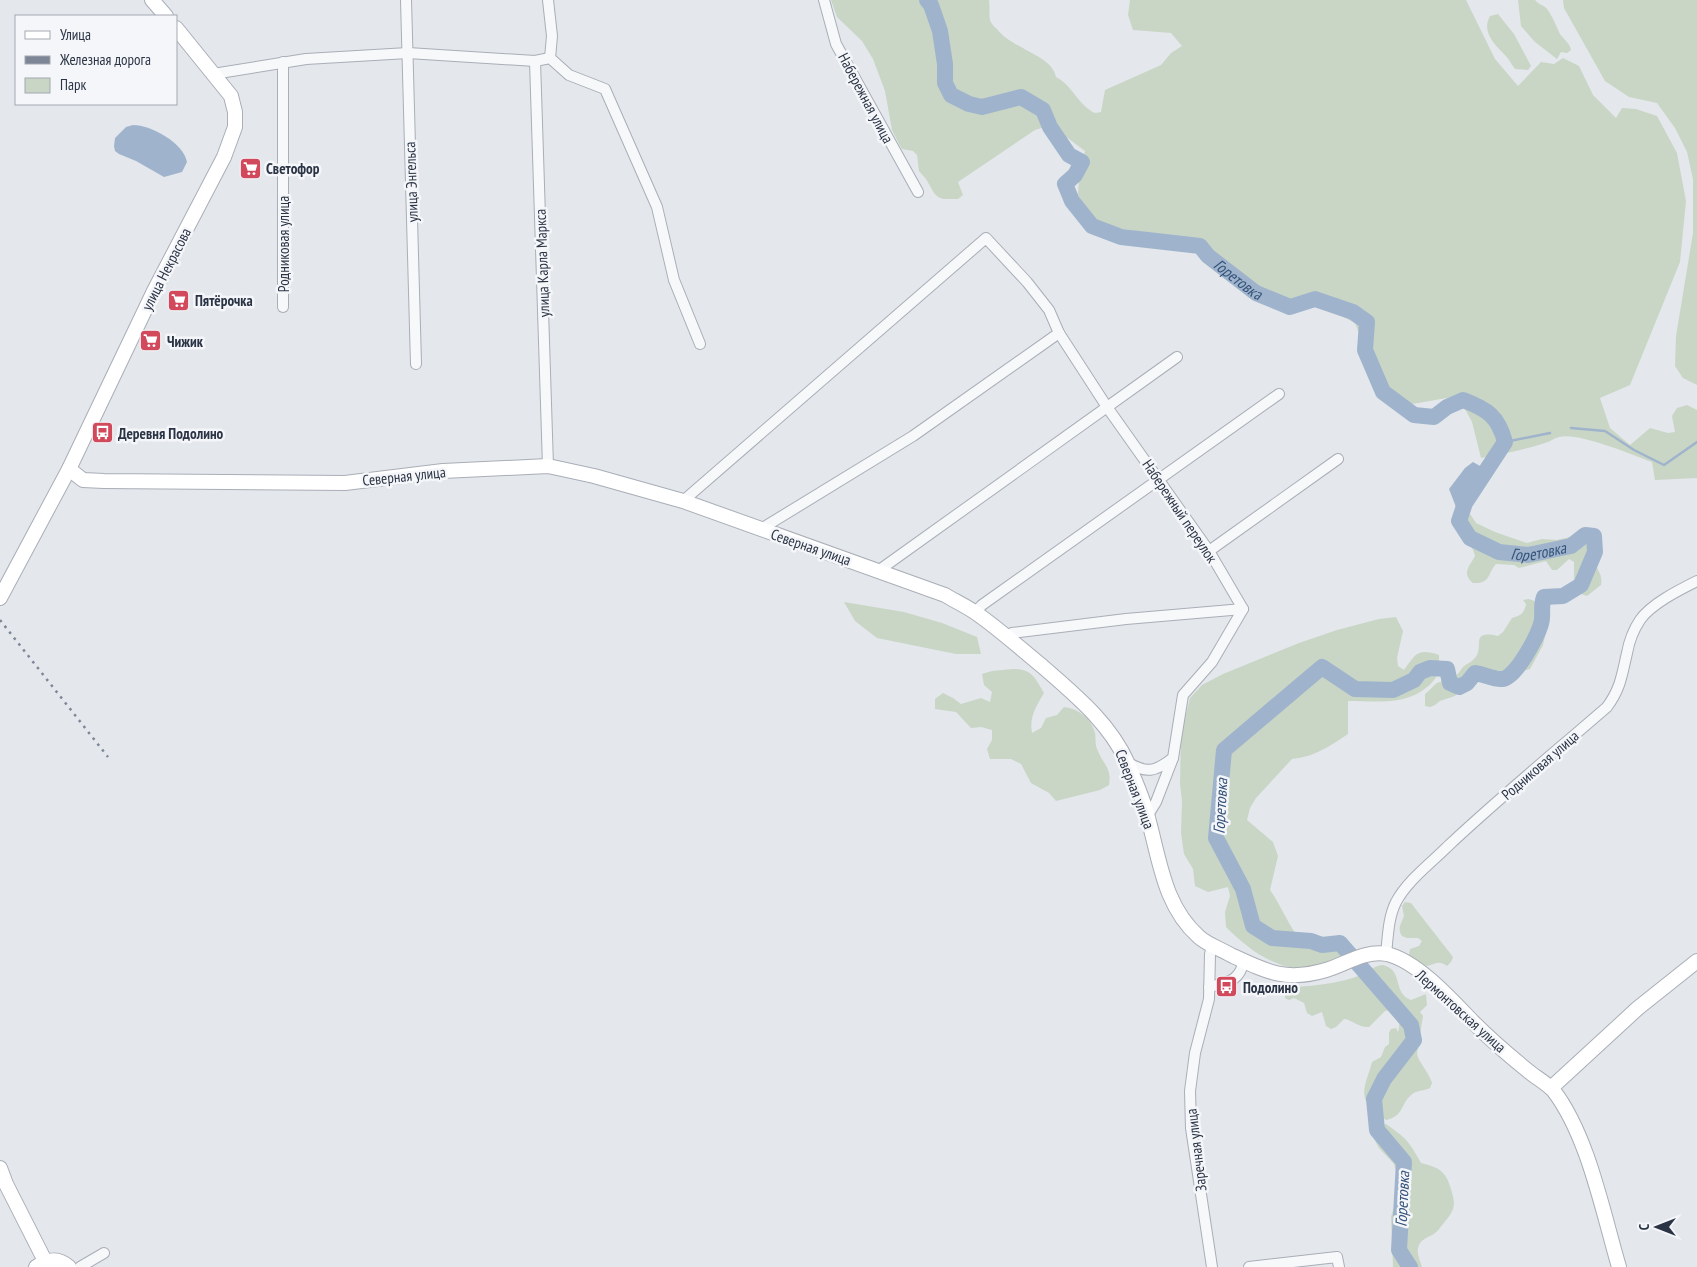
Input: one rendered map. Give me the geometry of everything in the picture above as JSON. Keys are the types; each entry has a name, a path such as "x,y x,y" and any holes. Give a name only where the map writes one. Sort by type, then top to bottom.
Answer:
{"street":[{"path":"152,0 165,15"},
{"name":"улица Энгельса","path":"406,0 416,364"},
{"path":"548,0 552,36 550,58"},
{"name":"Набережная улица","path":"824,0 836,44 918,192"},
{"name":"улица Некрасова","path":"0,598 69,469 154,291 224,157 235,128 236,112 231,96 178,30"},
{"path":"213,74 306,59 408,53 535,61 550,58"},
{"path":"550,58 569,75 605,89 657,207 674,280 700,344"},
{"name":"улица Карла Маркса","path":"535,61 548,466"},
{"name":"Родниковая улица","path":"283,62 283,307"},
{"name":"Набережный переулок","path":"683,501 986,238 1027,282 1049,310 1059,333 1107,407 1209,551 1243,610"},
{"path":"761,529 913,436 1059,333"},
{"path":"878,571 1177,357"},
{"path":"975,612 982,605 1279,394"},
{"path":"1209,551 1338,458"},
{"name":"Северная улица","path":"69,469 84,480 345,483 444,471 548,466 594,476 683,501 944,594 975,612 1007,636 1100,719 1115,740 1127,762 1148,815 1166,889 1175,908 1200,938 1212,946 1273,973 1294,976 1316,973 1355,958"},
{"name":"Родниковая улица","path":"1386,954 1390,920 1396,903 1405,889 1470,825 1608,706 1616,696 1621,682 1627,651 1640,620 1658,603 1697,581"},
{"path":"1007,636 1126,619 1243,610"},
{"path":"1148,815 1156,802 1173,758 1183,695 1212,662 1243,610"},
{"path":"1127,762 1138,769 1160,769 1173,758"},
{"name":"Заречная улица","path":"1212,946 1210,954 1209,999 1195,1053 1190,1091 1191,1128 1212,1267"},
{"name":"Лермонтовская улица","path":"1355,958 1372,954 1386,954 1404,961 1445,993 1482,1030 1551,1088 1573,1124 1585,1154 1619,1267"},
{"path":"1209,987 1232,980 1239,975 1244,961"},
{"path":"1551,1088 1638,1008 1697,961"},
{"path":"0,1168 40,1264 52,1260 60,1261 69,1267"},
{"path":"80,1267 104,1253"},
{"path":"1249,1267 1337,1257 1339,1267"}],"green space":[{"path":"831,0 989,0 990,20 994,26 1012,42 1040,57 1047,63 1053,69 1056,77 1067,85 1089,110 1095,113 1101,112 1105,90 1161,65 1171,53 1182,46 1171,33 1133,30 1128,15 1130,0 1466,0 1495,59 1518,86 1541,62 1554,64 1563,58 1579,66 1593,95 1616,118 1622,108 1636,109 1657,116 1677,153 1686,201 1680,262 1630,385 1600,398 1610,428 1630,445 1650,428 1668,433 1675,432 1672,416 1677,408 1687,405 1697,410 1697,478 1655,480 1652,462 1606,445 1568,436 1521,450 1481,458 1472,422 1458,396 1401,406 1386,390 1368,357 1355,323 1331,310 1273,297 1240,283 1217,271 1210,249 1131,230 1102,227 1085,215 1078,194 1080,169 1085,151 1061,133 1055,124 1035,130 958,182 963,195 958,199 938,197 919,171 917,155 913,151 902,149 899,144 892,130 885,91 873,59 862,41 837,17"},
{"path":"1518,0 1535,0 1546,8 1571,50 1567,53 1561,52 1557,59 1535,42 1521,26"},
{"path":"1563,0 1697,0 1697,385 1683,378 1675,366 1676,336 1693,233 1693,179 1687,152 1675,128 1657,103 1629,97 1605,81 1564,8"},
{"path":"1498,14 1514,34 1531,66 1528,70 1515,69 1490,38 1487,27 1490,16"},
{"path":"1465,511 1470,514 1476,523 1527,543 1542,539 1557,540 1597,529 1601,546 1596,563 1601,578 1601,585 1587,596 1578,593 1574,589 1574,562 1569,559 1557,570 1552,570 1546,561 1519,568 1514,565 1496,564 1486,580 1473,583 1467,573 1475,556 1460,520 1461,515"},
{"path":"1529,599 1534,601 1546,613 1548,623 1543,645 1530,669 1519,672 1513,681 1507,684 1486,678 1477,683 1462,687 1455,696 1430,707 1425,706 1425,694 1437,683 1449,680 1455,676 1473,660 1477,656 1480,638 1483,635 1498,636 1512,618 1523,612 1526,604 1523,600"},
{"path":"844,602 904,612 942,623 977,637 981,654 956,654 877,638 855,621"},
{"path":"1396,617 1403,631 1397,658 1398,666 1404,670 1415,656 1421,652 1439,655 1439,672 1434,680 1429,686 1418,693 1399,700 1379,702 1348,701 1348,734 1315,753 1292,759 1256,798 1250,808 1247,820 1273,842 1278,856 1270,890 1289,923 1296,934 1316,934 1321,940 1340,952 1341,962 1317,968 1301,969 1289,967 1266,958 1245,944 1226,927 1225,912 1230,896 1228,887 1208,892 1195,886 1193,869 1184,854 1181,833 1181,734 1190,698 1202,685 1223,674 1299,643 1337,630 1379,619"},
{"path":"1019,669 1032,675 1044,693 1032,717 1032,733 1041,728 1046,718 1057,715 1064,707 1084,715 1091,723 1095,733 1097,749 1108,770 1109,785 1100,790 1056,801 1049,793 1031,783 1021,764 1011,759 990,759 987,749 992,740 992,730 981,727 971,728 956,712 935,709 935,699 943,693 961,704 981,698 990,702 992,692 984,685 982,674"},
{"path":"1405,902 1411,903 1453,957 1447,966 1439,963 1427,966 1412,960 1409,955 1410,949 1419,946 1422,941 1418,938 1402,936 1400,926 1404,916 1402,906"},
{"path":"1383,965 1394,972 1405,997 1411,1000 1426,994 1427,1005 1420,1012 1423,1016 1417,1054 1432,1083 1430,1088 1411,1095 1396,1116 1386,1120 1370,1107 1364,1095 1364,1089 1372,1062 1381,1057 1385,1047 1389,1044 1391,1029 1396,1028 1398,1032 1399,1022 1395,1014 1390,1010 1385,1011 1369,1027 1344,1019 1331,1029 1326,1026 1322,1012 1312,1016 1307,1013 1304,1003 1294,998 1289,1000 1285,998 1285,987 1312,986 1341,981"},
{"path":"1386,1124 1406,1140 1421,1163 1440,1170 1446,1176 1452,1192 1453,1210 1436,1232 1423,1240 1419,1245 1418,1253 1422,1267 1393,1267 1391,1217 1397,1197 1397,1175 1394,1164 1379,1148 1374,1139 1375,1128"}],"water":[{"path":"133,125 149,128 166,136 180,148 187,162 182,172 164,177 115,151 115,138 126,127"},
{"path":"1473,462 1480,466 1485,479 1466,508 1456,507 1449,489 1465,468"}],"waterway":[{"name":"Горетовка","path":"927,0 931,5 940,31 945,64 945,83 951,95 969,104 982,107 1021,97 1043,110 1050,127 1069,155 1082,162 1075,175 1065,184 1072,201 1092,226 1121,237 1200,246 1208,256 1256,293 1290,307 1315,299 1353,312 1367,322 1365,350 1383,392 1414,415 1434,417 1447,407 1463,400 1485,410 1499,426 1505,442 1465,503 1459,521 1470,538 1499,552 1528,555 1571,546 1585,535 1594,536 1595,552 1581,585 1563,596 1544,597 1542,621 1539,630 1525,656 1508,677 1499,679 1475,673 1467,683 1459,687 1450,683 1447,669 1430,668 1420,672 1414,680 1393,690 1355,689 1322,667 1224,750 1216,838 1243,889 1253,926 1272,938 1311,941 1322,945 1340,943 1411,1025 1414,1040 1384,1079 1374,1099 1377,1130 1404,1162 1399,1250 1410,1267"},
{"path":"1571,428 1605,431 1634,450 1664,465 1697,442"},
{"path":"1505,442 1550,433"}],"railway":[{"path":"0,620 108,757"}],"place":[{"name":"Светофор","path":"250,168"},
{"name":"Пятёрочка","path":"179,300"},
{"name":"Чижик","path":"151,341"},
{"name":"Деревня Подолино","path":"102,433"},
{"name":"Подолино","path":"1227,987"}]}
